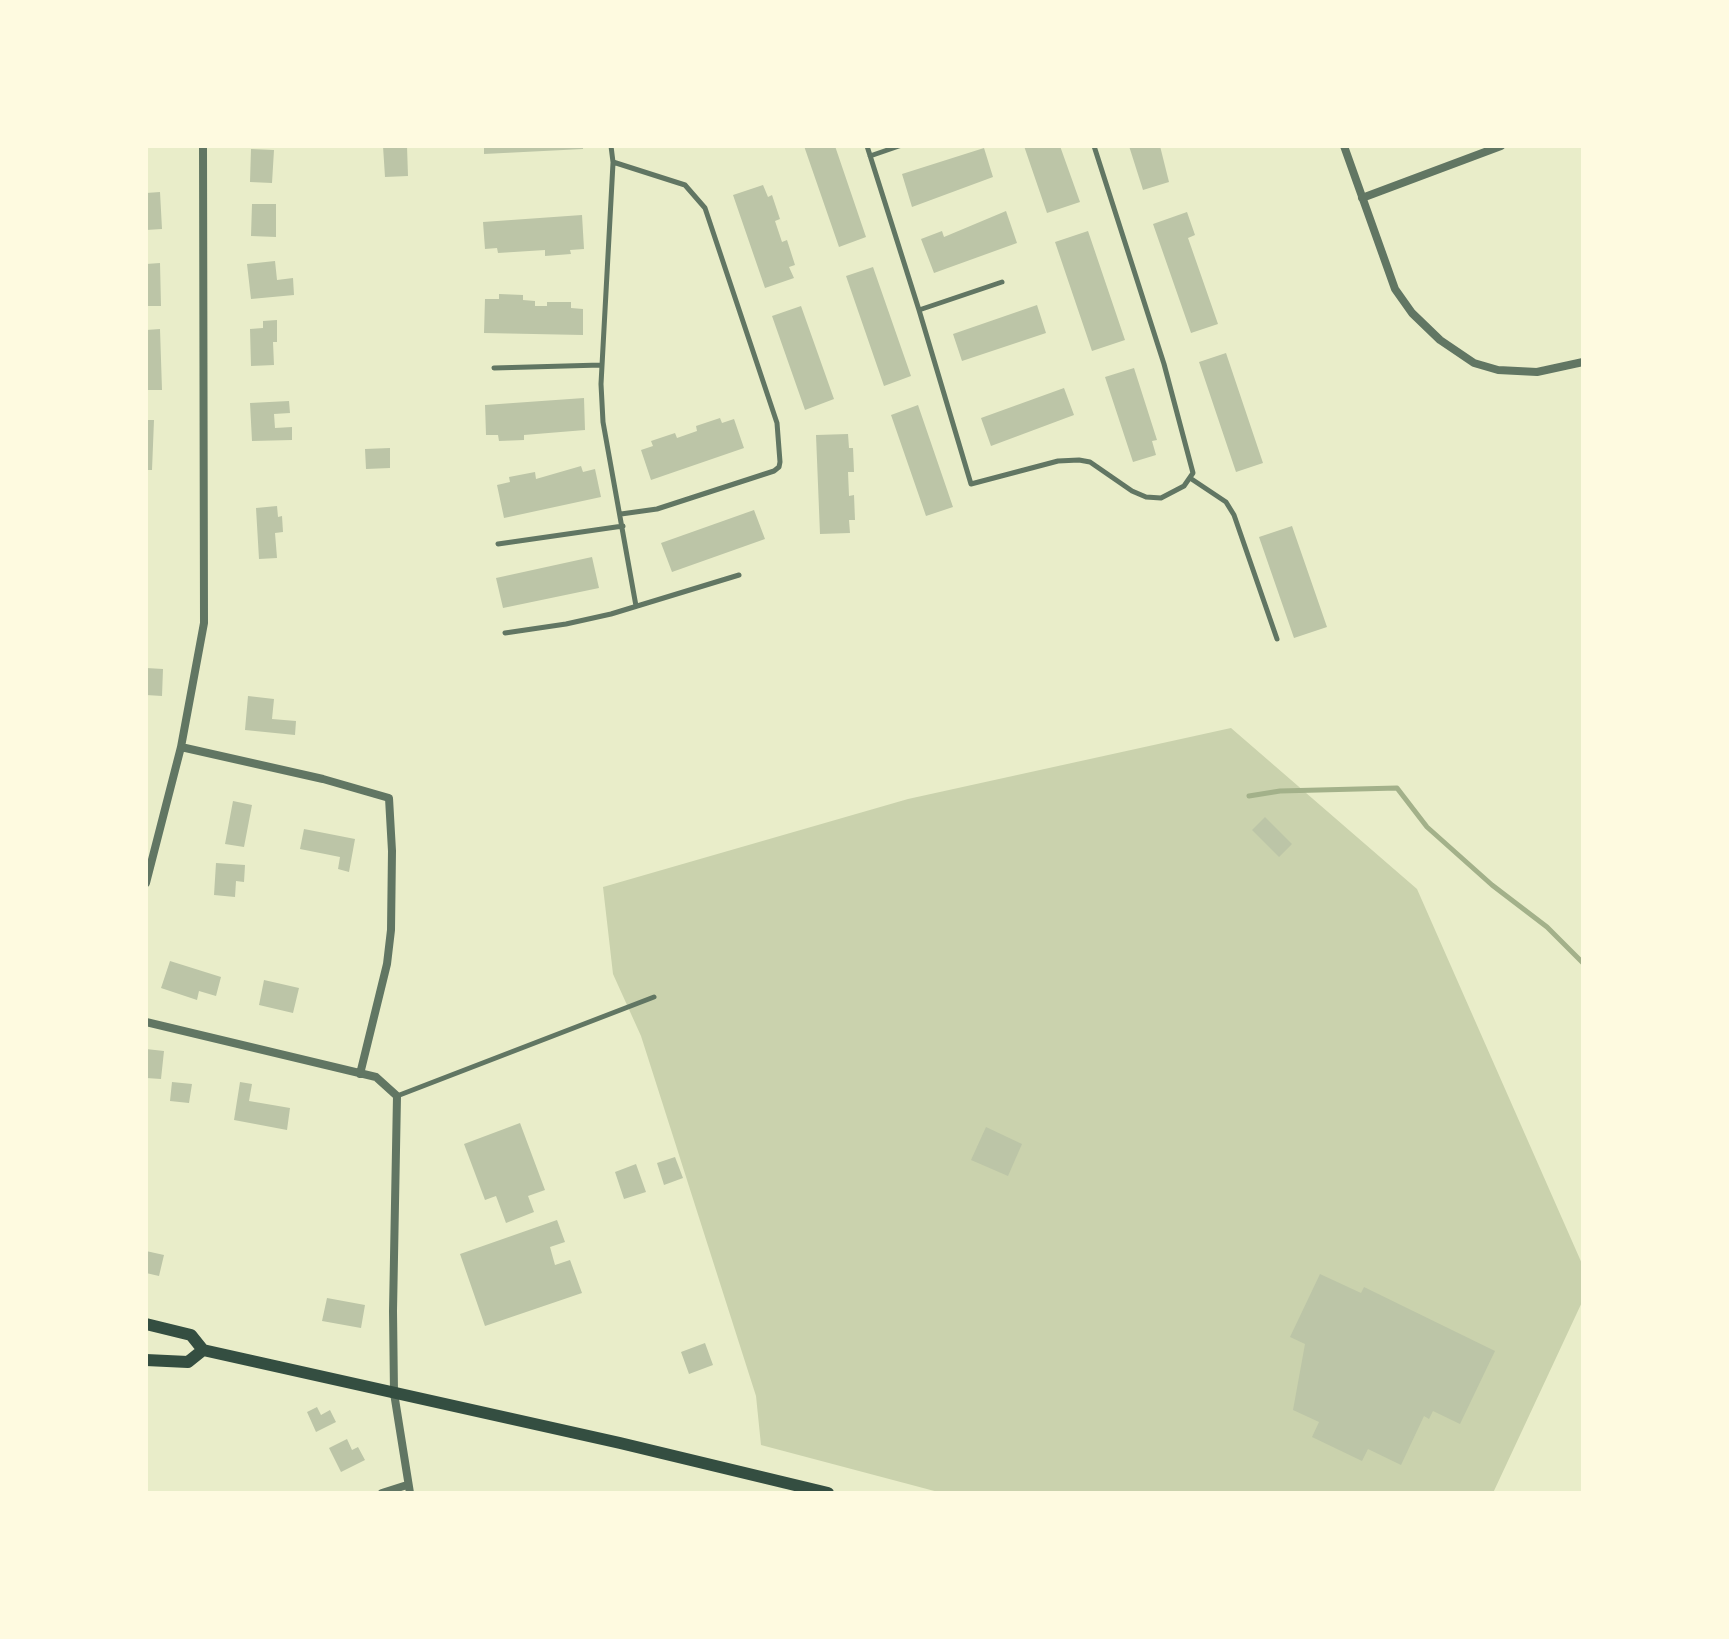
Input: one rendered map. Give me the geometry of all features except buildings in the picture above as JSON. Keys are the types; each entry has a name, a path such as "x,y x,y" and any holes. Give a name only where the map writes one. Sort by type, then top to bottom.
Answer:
{"main road":[{"path":"146,1324 191,1335 203,1350 828,1493"},
{"path":"146,1360 188,1362 203,1350"}],"street":[{"path":"146,883 181,747 204,623 203,146"},
{"path":"1344,146 1395,289 1412,313 1455,352 1474,363 1520,372 1553,370 1583,362"},
{"path":"1362,198 1501,146"},
{"path":"181,747 323,779 389,798 391,930 387,964 360,1074"},
{"path":"146,1022 376,1077 397,1096 394,1393 408,1489 382,1493"}],"lane":[{"path":"611,146 610,251 601,365 603,422 636,606"},
{"path":"867,146 971,484 1065,460 1090,462 1132,491 1153,499 1176,491 1193,473 1164,364 1094,146"},
{"path":"870,156 899,146"},
{"path":"613,162 685,185 705,208 777,423 780,462 774,471 657,509 621,514"},
{"path":"919,310 1002,282"},
{"path":"494,368 601,365"},
{"path":"1190,478 1226,502 1234,515 1277,639"},
{"path":"498,544 623,526"},
{"path":"505,633 566,624 739,575"},
{"path":"397,1096 654,997"}],"green space":[{"path":"1231,728 1417,889 1583,1266 1583,1300 1493,1493 942,1493 761,1445 756,1396 641,1036 613,974 603,887 908,799"}],"waterway":[{"path":"1249,796 1280,791 1397,788 1427,827 1492,885 1547,927 1583,963"}]}
